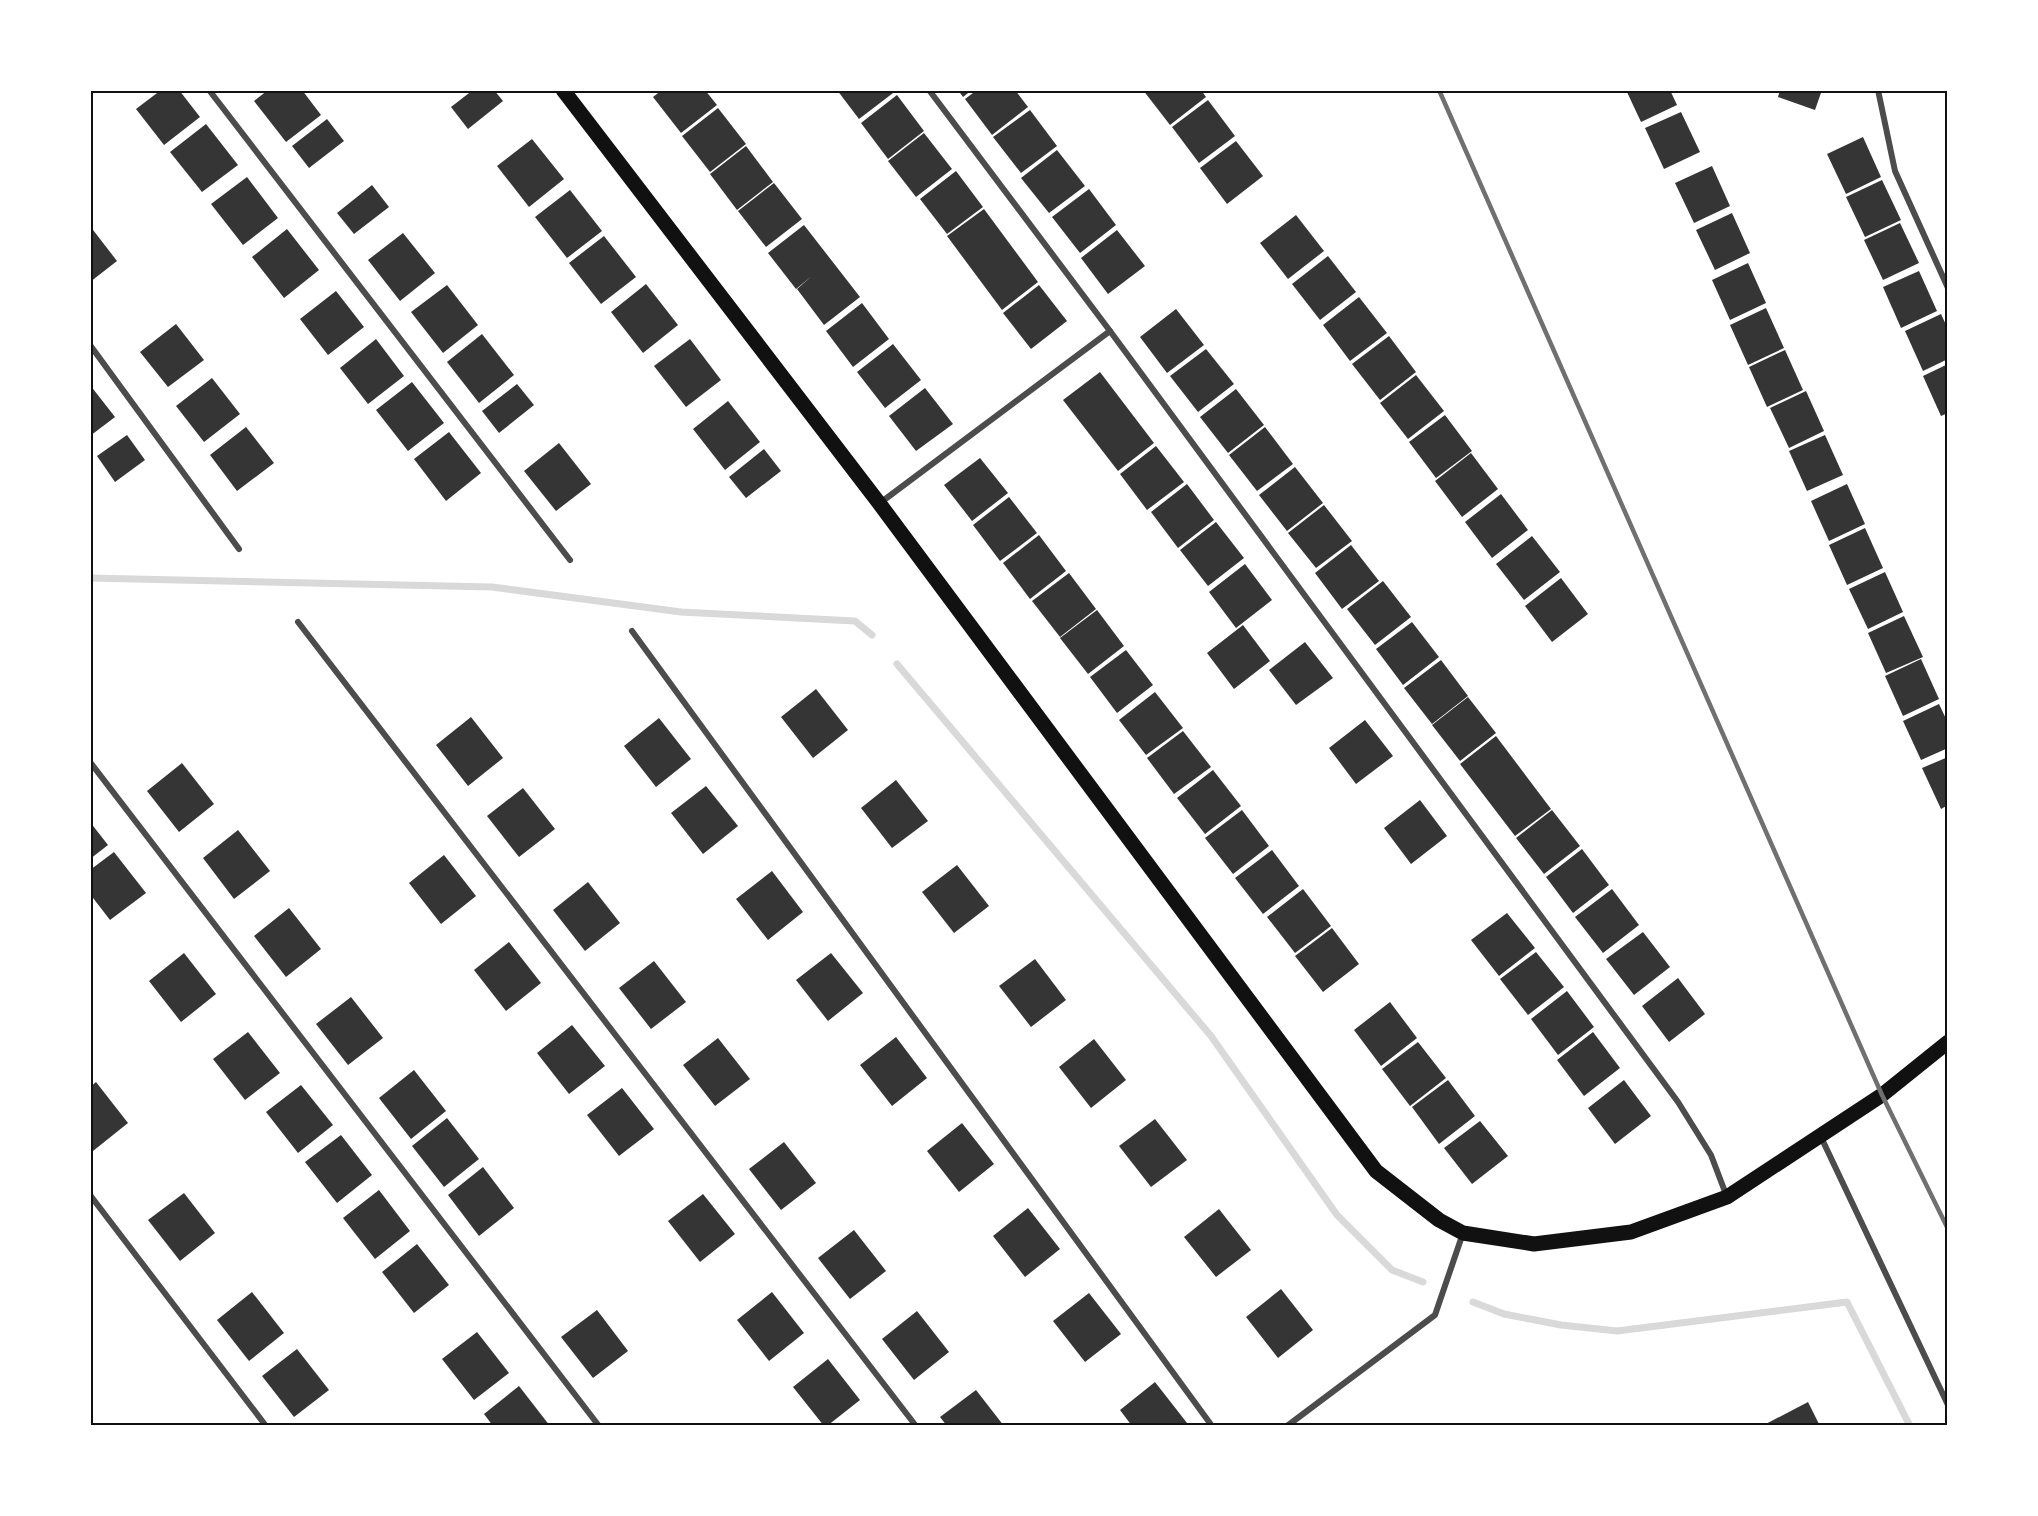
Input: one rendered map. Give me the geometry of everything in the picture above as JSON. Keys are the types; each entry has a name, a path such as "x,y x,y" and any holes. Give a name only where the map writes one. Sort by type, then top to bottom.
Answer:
{"main road":[{"path":"563,90 879,503 1376,1171 1439,1220 1463,1233 1534,1244 1631,1232 1727,1197 1882,1095 1948,1042"}],"street":[{"path":"209,90 570,560"},
{"path":"929,90 1110,331 1678,1102 1712,1155 1727,1197"},
{"path":"1878,90 1895,171 1948,288"},
{"path":"879,503 1110,331"},
{"path":"90,345 238,549"},
{"path":"298,622 916,1426"},
{"path":"632,631 1212,1426"},
{"path":"90,762 599,1426"},
{"path":"1820,1135 1948,1405"},
{"path":"90,1195 266,1426"},
{"path":"1287,1426 1435,1315 1463,1233"}],"building":[{"path":"161,90 179,90 200,117 164,145 136,109"},
{"path":"268,90 302,90 321,115 286,142 254,101"},
{"path":"473,90 494,90 503,101 468,129 451,107"},
{"path":"662,90 705,90 717,105 681,133 653,97"},
{"path":"837,90 897,90 859,119"},
{"path":"958,90 972,90 963,97"},
{"path":"977,90 1015,90 1028,107 992,135 965,99"},
{"path":"1143,90 1201,90 1206,97 1170,125"},
{"path":"1626,90 1670,90 1677,105 1641,122"},
{"path":"1780,90 1822,90 1815,110 1778,97"},
{"path":"897,95 924,131 888,159 861,123"},
{"path":"1208,100 1235,136 1199,163 1172,127"},
{"path":"718,108 746,144 710,172 682,136"},
{"path":"1030,110 1057,146 1021,173 993,137"},
{"path":"1681,112 1700,152 1664,169 1645,128"},
{"path":"327,119 344,141 309,168 292,146"},
{"path":"206,124 238,165 202,192 170,152"},
{"path":"924,133 952,169 916,197 888,161"},
{"path":"1863,137 1881,177 1846,194 1827,154"},
{"path":"532,139 564,179 529,207 497,166"},
{"path":"1236,141 1263,176 1227,204 1200,168"},
{"path":"746,146 773,182 737,210 710,174"},
{"path":"1057,150 1085,186 1049,213 1021,178"},
{"path":"1712,166 1730,206 1694,223 1675,183"},
{"path":"956,171 983,207 947,234 920,199"},
{"path":"247,177 278,218 243,245 211,204"},
{"path":"1882,180 1901,220 1865,237 1846,197"},
{"path":"774,183 802,219 766,247 738,211"},
{"path":"372,185 389,207 354,234 337,213"},
{"path":"1089,189 1116,225 1080,253 1052,217"},
{"path":"570,190 602,231 567,258 535,217"},
{"path":"984,209 1038,282 1002,310 947,236"},
{"path":"1732,213 1750,253 1715,270 1696,230"},
{"path":"1296,215 1324,251 1288,279 1260,243"},
{"path":"1900,223 1919,263 1883,280 1864,240"},
{"path":"804,225 860,297 824,325 797,289 812,276 796,289 768,253"},
{"path":"90,226 117,261 90,282"},
{"path":"287,229 319,270 284,298 252,257"},
{"path":"1117,230 1145,266 1108,294 1081,258"},
{"path":"403,233 435,273 400,301 368,260"},
{"path":"604,236 636,277 601,304 569,263"},
{"path":"1328,256 1356,292 1320,320 1292,284"},
{"path":"1748,263 1766,303 1730,320 1712,280"},
{"path":"1919,271 1937,311 1901,328 1883,287"},
{"path":"646,284 678,325 643,353 611,312"},
{"path":"447,285 478,325 443,353 411,312"},
{"path":"1039,285 1067,321 1031,349 1003,313"},
{"path":"336,291 364,327 328,355 300,319"},
{"path":"1359,297 1387,333 1350,361 1323,325"},
{"path":"862,303 889,339 853,367 826,331"},
{"path":"1766,308 1784,348 1748,365 1730,325"},
{"path":"1176,309 1204,345 1167,373 1140,337"},
{"path":"1941,314 1948,329 1948,359 1923,371 1905,331"},
{"path":"176,324 204,360 168,387 140,352"},
{"path":"482,334 514,375 479,403 447,362"},
{"path":"1389,336 1416,372 1380,400 1352,364"},
{"path":"376,339 404,376 368,404 340,368"},
{"path":"690,339 721,380 686,407 654,366"},
{"path":"893,344 921,380 885,408 857,372"},
{"path":"1206,349 1234,384 1198,412 1170,376"},
{"path":"1785,350 1803,390 1767,407 1749,367"},
{"path":"1948,364 1948,413 1941,416 1923,376"},
{"path":"1100,372 1154,443 1118,471 1063,400"},
{"path":"1416,375 1444,411 1408,439 1380,403"},
{"path":"212,378 240,414 204,442 176,406"},
{"path":"412,382 444,423 408,451 376,410"},
{"path":"517,384 534,405 499,433 482,411"},
{"path":"90,385 115,417 90,436"},
{"path":"925,388 953,424 916,451 889,416"},
{"path":"1236,389 1264,425 1228,453 1200,417"},
{"path":"1806,391 1824,431 1789,448 1770,408"},
{"path":"728,401 760,442 725,470 693,429"},
{"path":"1445,415 1472,451 1436,478 1409,442"},
{"path":"246,427 274,463 237,491 210,455"},
{"path":"1265,427 1293,464 1257,491 1229,455"},
{"path":"449,432 481,473 446,501 414,459"},
{"path":"127,435 145,460 115,482 97,456"},
{"path":"1825,435 1843,475 1807,491 1789,451"},
{"path":"559,443 591,484 556,511 524,471"},
{"path":"1156,446 1184,482 1147,510 1120,474"},
{"path":"764,449 781,471 746,498 729,477"},
{"path":"1471,453 1498,489 1462,517 1435,481"},
{"path":"980,458 1008,493 972,521 944,485"},
{"path":"1295,467 1323,503 1287,531 1259,495"},
{"path":"1187,484 1214,520 1178,548 1151,512"},
{"path":"1847,484 1865,524 1829,541 1811,501"},
{"path":"1501,494 1528,530 1492,558 1465,522"},
{"path":"1009,497 1037,533 1000,561 973,525"},
{"path":"1324,505 1352,541 1316,568 1288,533"},
{"path":"1216,522 1244,558 1208,586 1180,550"},
{"path":"1865,528 1883,568 1847,585 1829,545"},
{"path":"1039,535 1066,571 1030,599 1003,563"},
{"path":"1532,536 1560,572 1524,600 1496,564"},
{"path":"1351,545 1379,581 1342,609 1315,573"},
{"path":"1245,564 1272,600 1236,628 1209,592"},
{"path":"1885,572 1903,612 1868,629 1849,589"},
{"path":"1069,573 1096,609 1060,637 1032,601"},
{"path":"1561,578 1588,614 1552,642 1525,606"},
{"path":"1383,581 1411,617 1375,645 1347,609"},
{"path":"1097,610 1124,646 1088,674 1060,638"},
{"path":"1904,616 1923,657 1886,673 1868,633"},
{"path":"1412,622 1439,657 1403,685 1376,649"},
{"path":"1243,625 1270,661 1234,689 1207,653"},
{"path":"1305,642 1333,678 1296,705 1269,670"},
{"path":"1126,650 1153,685 1117,713 1090,677"},
{"path":"1921,659 1939,699 1903,716 1885,676"},
{"path":"1441,660 1468,696 1432,724 1404,688"},
{"path":"816,689 848,730 813,758 781,717"},
{"path":"1155,692 1183,728 1146,755 1119,720"},
{"path":"1468,697 1496,733 1460,761 1432,725"},
{"path":"1939,704 1948,723 1948,748 1921,760 1903,721"},
{"path":"471,717 503,758 468,786 436,745"},
{"path":"659,718 691,759 656,787 624,746"},
{"path":"1365,720 1393,756 1356,784 1329,748"},
{"path":"1183,731 1211,767 1174,794 1147,758"},
{"path":"1496,736 1551,809 1515,836 1460,764"},
{"path":"1948,757 1948,805 1941,809 1922,768"},
{"path":"182,763 214,804 179,832 147,791"},
{"path":"1213,770 1241,806 1205,834 1177,798"},
{"path":"896,780 928,821 892,848 861,808"},
{"path":"706,786 738,826 703,854 671,813"},
{"path":"523,788 555,829 519,857 487,816"},
{"path":"1420,800 1447,836 1411,864 1384,828"},
{"path":"1242,810 1269,846 1233,874 1205,838"},
{"path":"1552,810 1580,846 1544,874 1516,838"},
{"path":"90,822 108,845 90,859"},
{"path":"238,830 270,871 234,899 203,858"},
{"path":"1582,849 1609,885 1573,913 1546,877"},
{"path":"1272,850 1299,886 1263,914 1235,878"},
{"path":"114,852 146,893 110,920 90,894 90,870"},
{"path":"444,855 476,896 441,924 409,883"},
{"path":"957,865 989,906 954,933 922,892"},
{"path":"772,871 803,912 768,940 736,899"},
{"path":"588,882 620,923 585,951 553,910"},
{"path":"1303,889 1331,926 1295,953 1267,917"},
{"path":"1612,889 1639,925 1603,953 1575,917"},
{"path":"289,908 321,949 286,977 254,936"},
{"path":"1507,913 1535,948 1499,976 1471,940"},
{"path":"1332,928 1359,964 1323,992 1295,956"},
{"path":"1643,932 1670,967 1634,995 1606,959"},
{"path":"509,942 541,983 506,1011 474,970"},
{"path":"1536,952 1564,987 1528,1015 1500,979"},
{"path":"184,953 216,994 181,1022 149,981"},
{"path":"831,953 863,993 828,1021 796,980"},
{"path":"1035,959 1066,1000 1031,1027 999,986"},
{"path":"654,961 686,1002 651,1029 619,988"},
{"path":"1678,978 1705,1014 1669,1042 1642,1006"},
{"path":"1567,991 1594,1027 1558,1055 1531,1019"},
{"path":"351,997 383,1038 348,1065 316,1024"},
{"path":"1390,1002 1417,1038 1381,1066 1354,1030"},
{"path":"572,1025 605,1066 569,1094 537,1053"},
{"path":"248,1032 280,1073 245,1100 213,1059"},
{"path":"1593,1032 1620,1068 1584,1096 1557,1060"},
{"path":"896,1037 927,1078 892,1106 860,1065"},
{"path":"718,1038 750,1079 715,1106 683,1065"},
{"path":"1094,1039 1126,1080 1091,1108 1059,1067"},
{"path":"1418,1042 1446,1078 1410,1106 1382,1069"},
{"path":"414,1070 446,1111 411,1139 379,1098"},
{"path":"1448,1080 1475,1116 1439,1144 1412,1107"},
{"path":"1624,1080 1651,1116 1615,1144 1588,1108"},
{"path":"96,1082 128,1123 93,1151 90,1147 90,1087"},
{"path":"301,1085 333,1125 298,1153 266,1112"},
{"path":"622,1088 654,1129 619,1156 587,1115"},
{"path":"447,1118 479,1159 444,1187 412,1146"},
{"path":"1155,1119 1187,1160 1151,1187 1119,1146"},
{"path":"1480,1121 1508,1156 1472,1184 1444,1148"},
{"path":"962,1123 994,1164 959,1192 927,1151"},
{"path":"341,1135 372,1175 337,1203 305,1162"},
{"path":"784,1142 816,1183 781,1210 749,1169"},
{"path":"483,1167 514,1208 479,1236 448,1195"},
{"path":"379,1190 410,1231 375,1259 343,1218"},
{"path":"184,1193 215,1233 180,1261 148,1220"},
{"path":"703,1194 735,1234 700,1262 668,1221"},
{"path":"1028,1208 1060,1249 1025,1277 993,1236"},
{"path":"1219,1209 1251,1250 1216,1277 1184,1237"},
{"path":"854,1230 886,1271 850,1299 818,1258"},
{"path":"417,1244 449,1285 414,1313 382,1272"},
{"path":"1281,1289 1313,1330 1278,1358 1246,1317"},
{"path":"252,1292 284,1333 249,1361 217,1320"},
{"path":"772,1292 804,1333 769,1361 737,1320"},
{"path":"1089,1293 1121,1334 1085,1362 1053,1321"},
{"path":"597,1310 628,1351 593,1378 561,1337"},
{"path":"917,1311 949,1352 914,1380 882,1339"},
{"path":"477,1332 509,1373 474,1400 442,1359"},
{"path":"297,1349 329,1390 294,1417 262,1376"},
{"path":"828,1359 860,1400 824,1426 793,1387"},
{"path":"1155,1382 1187,1423 1183,1426 1132,1426 1120,1410"},
{"path":"519,1386 550,1426 493,1426 484,1414"},
{"path":"976,1390 1004,1426 947,1426 940,1417"},
{"path":"1808,1402 1820,1426 1762,1426"}],"waterway":[{"path":"90,578 492,587 681,612 855,621 872,635"},
{"path":"897,664 1211,1036 1337,1215 1392,1270 1423,1282"},
{"path":"1473,1302 1504,1314 1561,1325 1617,1331 1847,1302 1910,1426"}],"railway":[{"path":"1439,90 1882,1095 1948,1229"}]}
